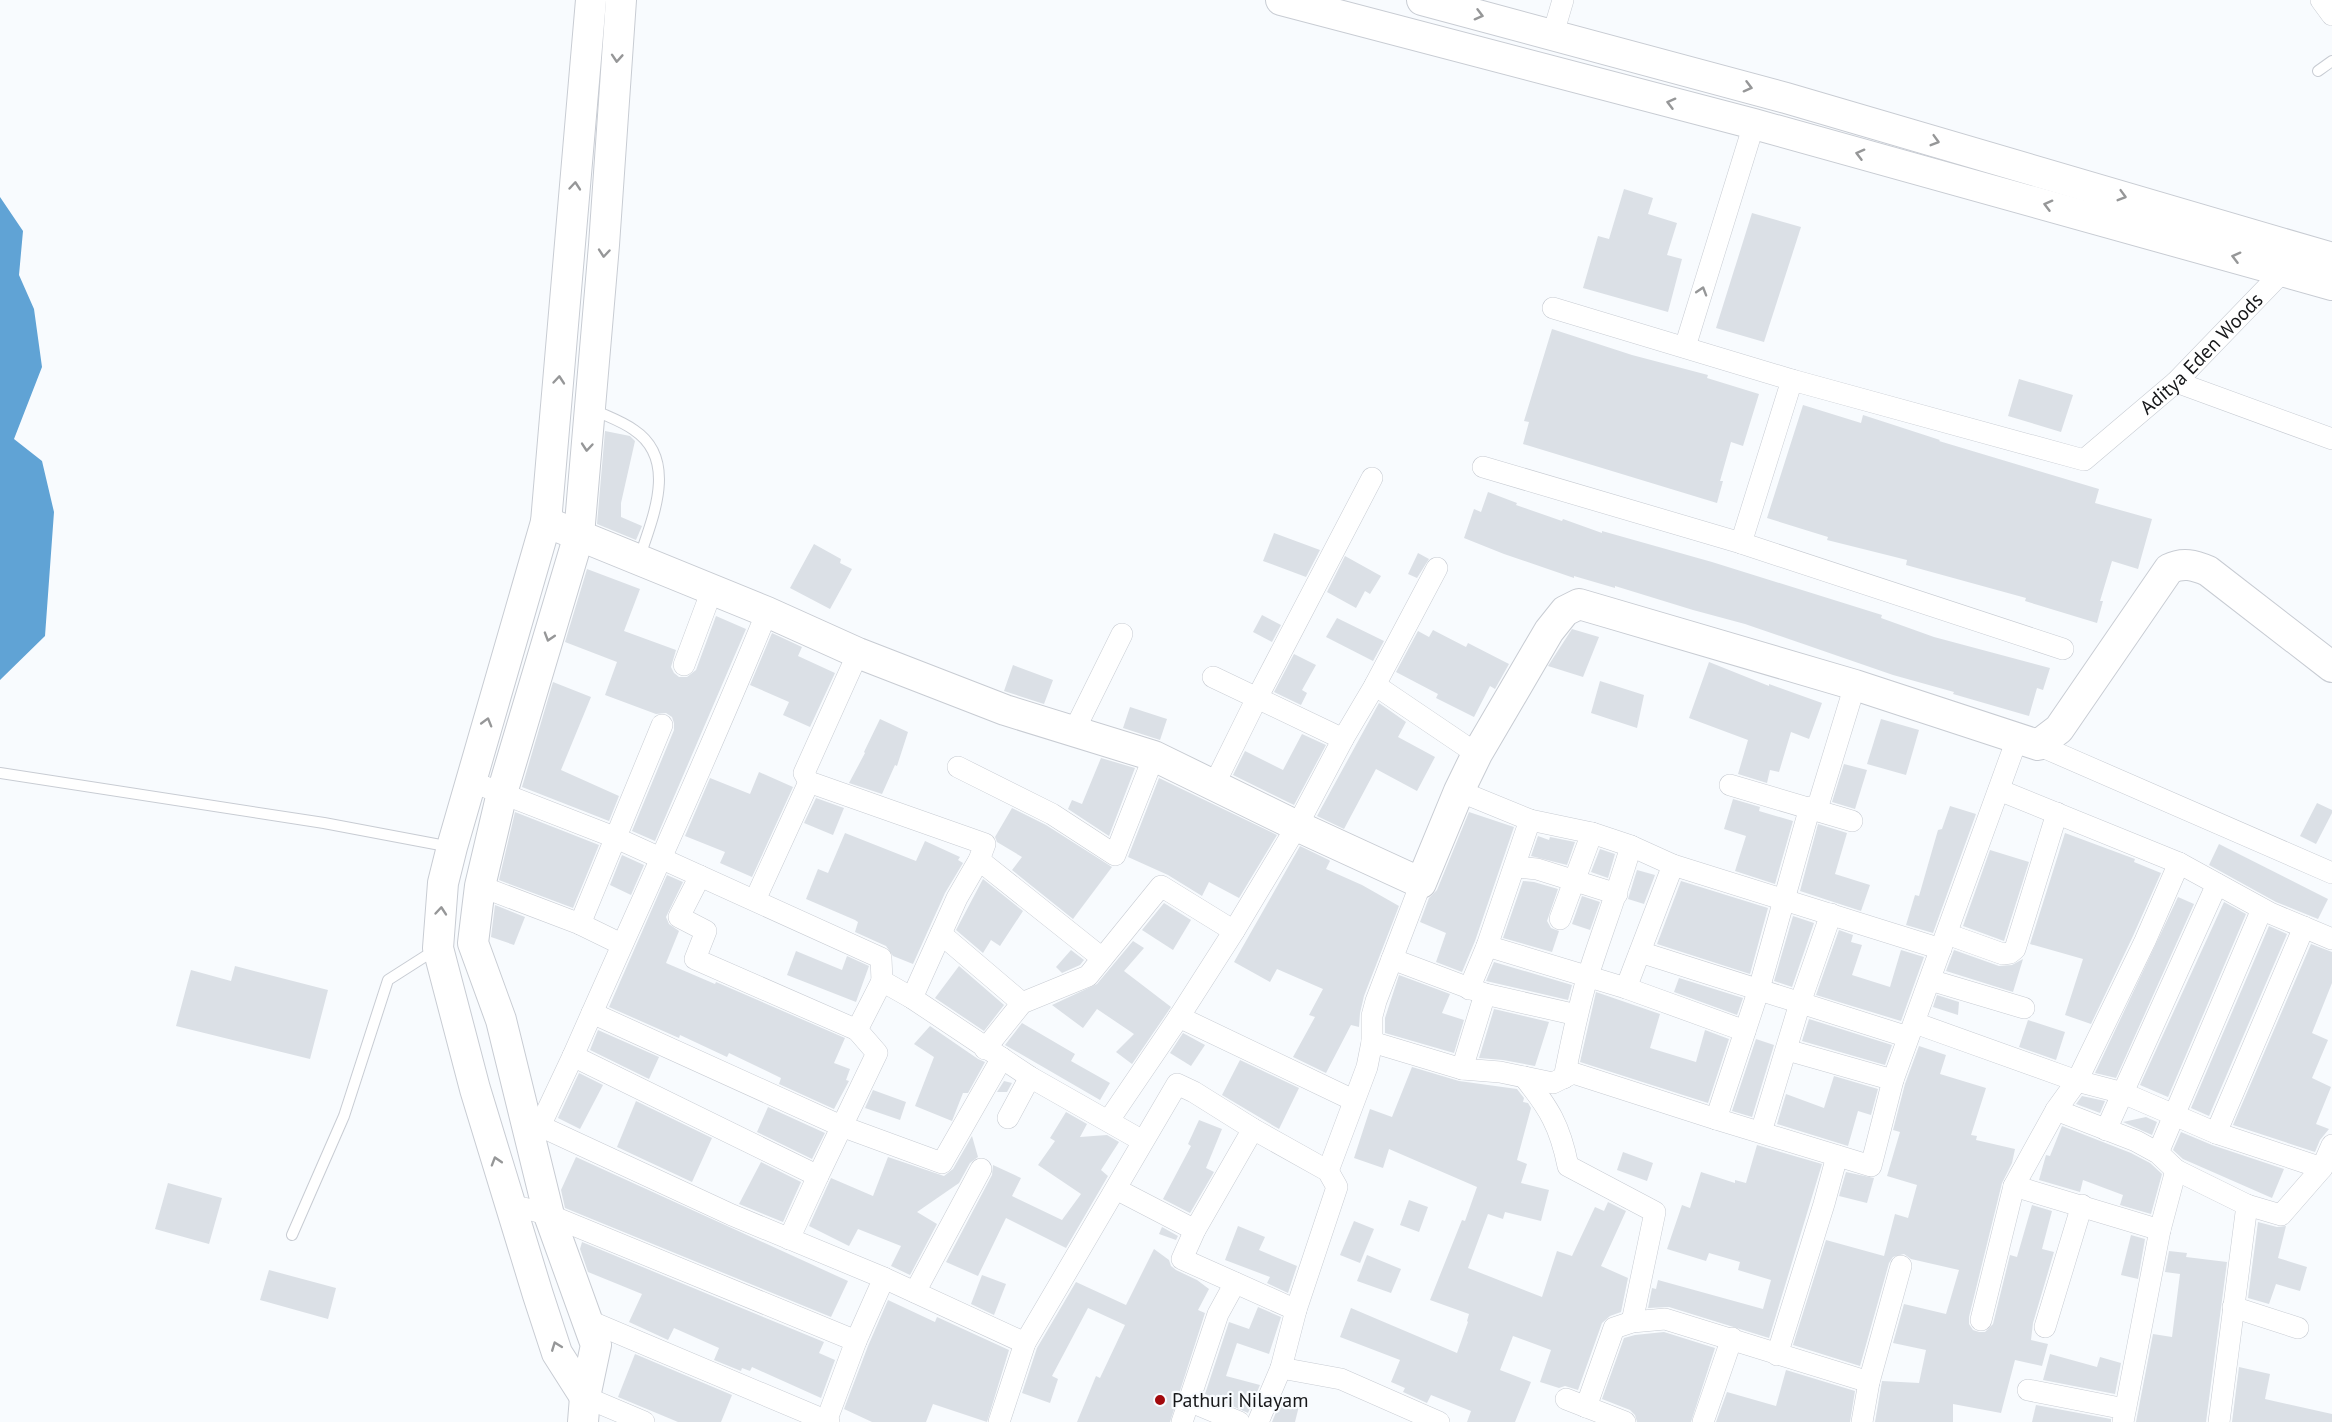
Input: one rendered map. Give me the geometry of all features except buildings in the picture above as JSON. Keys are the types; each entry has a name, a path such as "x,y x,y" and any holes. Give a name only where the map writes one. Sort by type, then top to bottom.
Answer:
{"street":[{"path":"584,1409 557,1353 510,1208 473,1082 438,948 443,883 452,847 546,522 591,0"},
{"path":"584,1409 596,1345 549,1215 534,1123 513,1068 501,1020 473,943 480,886 502,793 579,535 621,0"},
{"path":"1281,0 1754,124 2294,260 2332,258"},
{"path":"1422,0 1786,98 2294,260 2332,285"},
{"path":"1553,34 1563,0"},
{"path":"2321,0 2332,15"},
{"path":"1685,347 1754,124"},
{"name":"Aditya Eden Woods","path":"1792,380 2084,459 2176,382 2294,260"},
{"path":"1553,308 1792,380 1741,543"},
{"path":"2176,382 2332,439"},
{"path":"1483,467 1741,543 2063,649"},
{"path":"1214,785 1372,478"},
{"path":"546,522 768,612 858,653 1005,710 1154,756 1421,883"},
{"path":"1372,1042 1462,1069 1500,1072 1552,1083 1573,1073 1871,1166 1893,1080 1999,790 2027,742 2059,729 2169,569 2179,564 2194,565 2208,571 2332,667"},
{"path":"1109,1120 1234,931 1297,826 1343,739 1376,685 1437,568"},
{"path":"684,665 712,590"},
{"path":"1328,1171 1367,1067 1372,1042 1372,1016 1458,791 1549,631 1565,611 1580,604 1855,685 2027,742 2332,873"},
{"path":"534,1123 573,1056 621,944 662,860 721,726 768,612"},
{"path":"1074,731 1122,634"},
{"path":"858,653 804,773 809,782 985,844 979,860 957,898 912,998"},
{"path":"1213,677 1343,739"},
{"path":"1376,685 1477,754"},
{"path":"1716,1119 1759,989 1784,900 1855,685"},
{"path":"580,924 662,725"},
{"path":"958,767 1052,814 1115,855 1154,756"},
{"path":"470,781 614,837 881,958 882,981 857,1030"},
{"path":"755,900 809,782"},
{"path":"1730,785 1852,821"},
{"path":"1999,790 2179,863 2262,909 2332,939"},
{"path":"1458,791 1530,820 1592,833 1631,846 1673,865 1830,914 2003,954 2015,949 2057,813"},
{"path":"1462,1069 1487,946 1530,820"},
{"path":"1560,919 1592,833"},
{"path":"1564,1078 1588,976 1631,846"},
{"path":"979,860 1102,958"},
{"path":"1981,1320 2014,1186 2056,1110 2077,1081 2145,941 2179,863"},
{"path":"1626,988 1673,865"},
{"path":"1515,867 1537,868 1617,894"},
{"path":"700,876 679,917 706,931 694,959 857,1030 877,1053 789,1239"},
{"path":"2106,1130 2217,884"},
{"path":"480,886 580,924 621,944"},
{"path":"592,1013 841,1126 942,1163 994,1054 1022,1004 1088,976 1161,886 1234,931"},
{"path":"2158,1153 2262,909"},
{"path":"1761,1132 1830,914"},
{"path":"2216,1133 2304,927"},
{"path":"941,934 1022,1004"},
{"path":"1487,946 1626,988 1745,1031"},
{"path":"1640,952 1800,1003 1911,1030 2122,1093 2216,1133 2322,1168"},
{"path":"1392,959 1477,992 1577,1015"},
{"path":"1930,980 2024,1008"},
{"path":"882,981 912,998 1030,1077 1142,1140"},
{"path":"1179,1017 1353,1100"},
{"path":"1787,1050 1893,1080"},
{"path":"573,1056 818,1176"},
{"path":"473,1082 513,1068"},
{"path":"1008,1118 1030,1077"},
{"path":"1524,1077 1550,1109 1564,1143 1568,1166 1655,1212 1632,1322"},
{"path":"999,1422 1025,1343 1176,1084 1194,1092 1253,1129 1328,1171 1337,1187 1296,1310 1281,1368 1258,1422"},
{"path":"2056,1110 2136,1141 2158,1153 2176,1170 2247,1205 2281,1215 2322,1168 2332,1144"},
{"path":"534,1123 732,1215 884,1278 1025,1343"},
{"path":"1253,1129 1195,1230 1182,1259 1296,1310"},
{"path":"1777,1355 1837,1156"},
{"path":"915,1292 981,1168"},
{"path":"2028,1390 2124,1416 2160,1230 2176,1170"},
{"path":"2014,1186 2160,1230"},
{"path":"1116,1189 1195,1230"},
{"path":"2045,1327 2082,1205"},
{"path":"2219,1422 2247,1205"},
{"path":"510,1208 524,1208 549,1215 856,1341"},
{"path":"1862,1422 1869,1382 1901,1266"},
{"path":"587,1320 827,1422 856,1341 884,1278"},
{"path":"1182,1422 1218,1314 1235,1283"},
{"path":"2233,1307 2298,1328"},
{"path":"1586,1407 1614,1328 1632,1322 1665,1319 1869,1382"},
{"path":"1703,1422 1732,1338"},
{"path":"1281,1368 1341,1379 1440,1422"},
{"path":"1566,1399 1625,1422"},
{"path":"1189,1401 1239,1422"},
{"path":"584,1409 644,1422"}],"lane":[{"path":"2318,71 2332,61"},
{"path":"590,408 635,430 652,446 660,476 659,499 639,560"},
{"path":"0,773 324,823 452,847"},
{"path":"292,1235 344,1116 388,980 438,948"}],"water":[{"path":"0,197 23,231 19,275 34,309 42,367 14,439 42,461 54,512 45,636 0,680"}],"place":[{"name":"Pathuri Nilayam","path":"1160,1400"}]}
